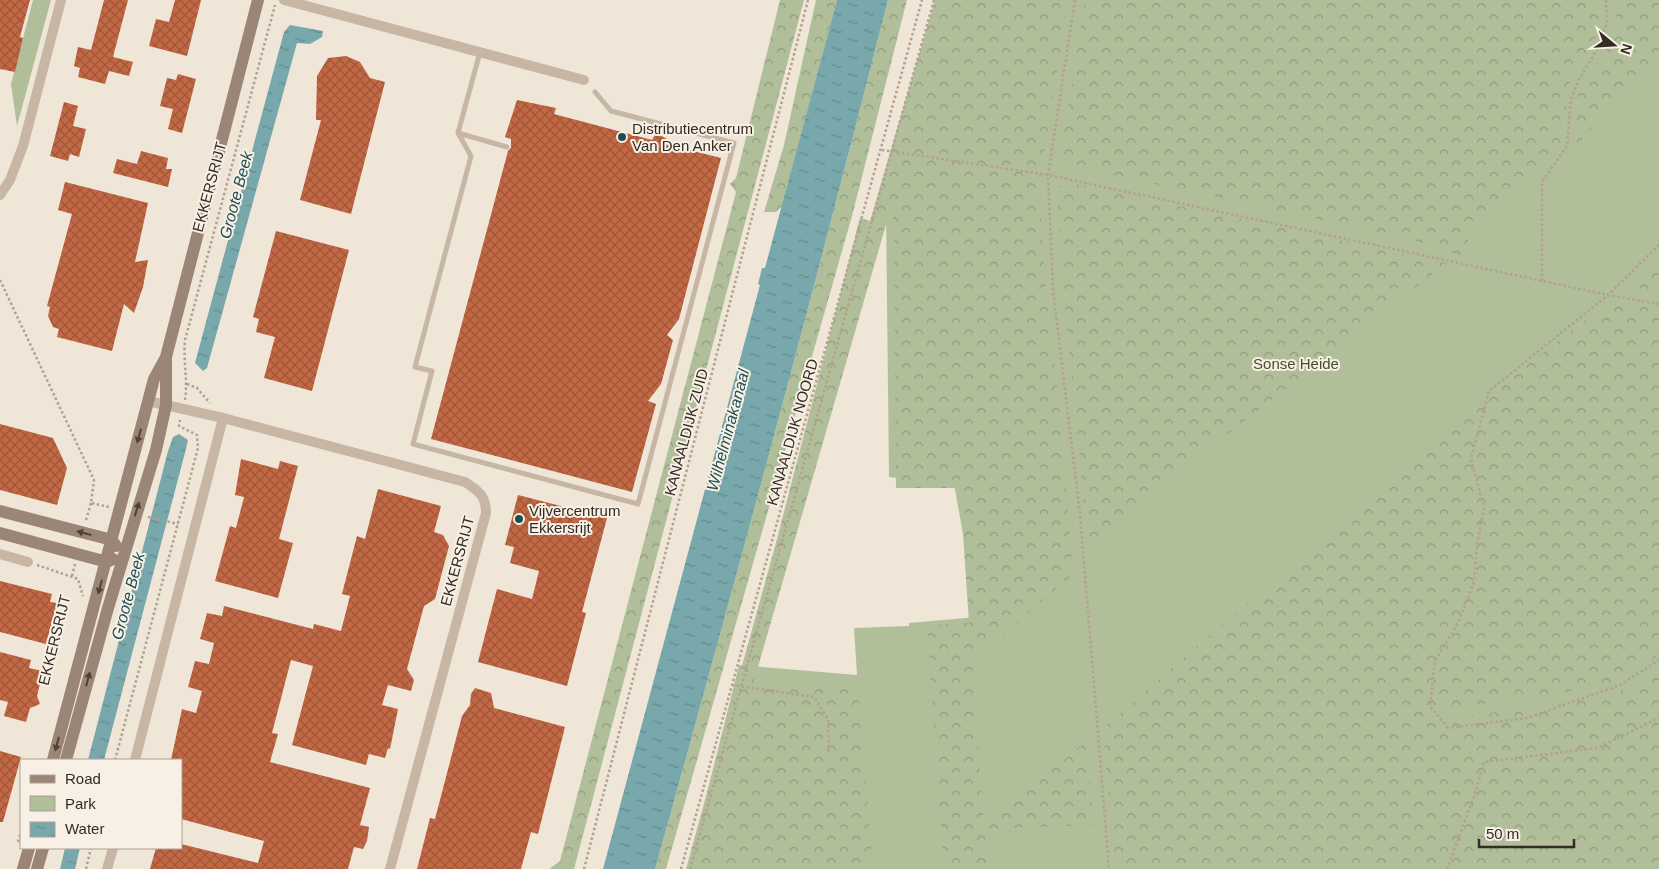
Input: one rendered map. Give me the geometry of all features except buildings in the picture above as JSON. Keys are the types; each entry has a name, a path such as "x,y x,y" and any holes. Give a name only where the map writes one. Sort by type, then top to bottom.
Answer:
{"main road":[{"name":"EKKERSRIJT","path":"53,759 154,379 166,357 258,0"},
{"name":"EKKERSRIJT","path":"66,759 123,556 156,450 166,405 166,357"},
{"path":"0,511 112,540 123,556 107,562 0,533"},
{"path":"23,869 29,849"},
{"path":"37,869 43,849"}],"street":[{"path":"0,195 10,180 23,146 61,0"},
{"path":"284,0 584,80"},
{"name":"EKKERSRIJT","path":"148,401 223,418 465,482 480,492 486,500 486,513 390,869"},
{"path":"135,759 223,418"},
{"path":"0,554 28,562"},
{"path":"107,869 113,849"}],"lane":[{"path":"480,52 458,133 471,156 416,367 432,371 412,444 638,504 734,143 611,111 595,92"},
{"path":"458,133 507,147"}],"path":[{"name":"EKKERSRIJT","path":"115,759 198,448 197,435 179,426 187,384 184,356 185,340 276,0"},
{"name":"KANAALDIJK ZUID","path":"584,869 808,0"},
{"name":"KANAALDIJK NOORD","path":"681,869 882,150 922,0"},
{"path":"690,869 934,0"},
{"path":"1075,0 1048,176 1053,290 1080,514 1108,869"},
{"path":"1542,281 1542,182 1567,146 1571,98 1578,81 1598,48 1607,22 1606,0"},
{"path":"882,150 1048,176 1608,295 1659,304"},
{"path":"1659,245 1608,295 1489,391 1472,458 1484,508 1477,546 1474,582 1458,623 1435,661 1430,706 1448,728 1527,718 1620,685 1659,660"},
{"path":"0,280 94,480 91,502 119,510"},
{"path":"187,384 197,388 223,418"},
{"path":"147,517 178,524"},
{"name":"EKKERSRIJT","path":"28,562 78,579 83,592 82,602"},
{"path":"732,686 814,697 828,719 829,754"},
{"path":"1447,869 1476,791 1484,762 1598,748 1659,718"},
{"path":"86,869 91,849"}],"green space":[{"path":"33,0 51,0 17,126 11,84"},
{"path":"780,0 804,0 574,869 549,869 560,861 736,192 730,184 736,178"},
{"path":"816,0 837,0 782,206 776,212 764,212 784,145"},
{"path":"888,0 907,0 852,216 666,869 655,869 774,435"},
{"path":"935,0 1068,0 1042,167 1040,200 1045,279 1059,403 1073,574 972,662 984,828 1087,740 1094,825 985,829 987,869 944,869 927,625 969,623 960,488 896,488 894,230 892,204 753,684 858,687 873,869 686,869 777,539 860,218 870,221"},
{"name":"Sonse Heide","path":"939,0 1659,0 1659,869 688,869 739,665 857,675 854,628 909,626 909,623 978,617 954,484 889,477 886,211"},
{"path":"1085,0 1599,0 1600,19 1597,36 1572,76 1568,88 1563,140 1544,161 1536,178 1473,219 1464,257 1410,239 1063,164 1061,150"},
{"path":"1614,0 1659,0 1659,67 1625,92 1574,148 1576,101 1582,86 1611,40 1616,19"},
{"path":"1061,183 1080,185 1447,263 1088,543 1063,284 1057,192"},
{"path":"1659,262 1659,292 1634,287"},
{"path":"1611,300 1659,309 1659,655 1610,686 1432,711 1430,721 1610,697 1659,668 1659,869 1115,869 1103,728 1464,415 1484,389 1491,393"}],"water":[{"name":"Wilhelminakanaal","path":"837,0 888,0 774,435 655,869 603,869 760,285 758,284 762,268 765,268"},
{"path":"290,25 323,31 322,37 310,44 297,43 207,368 203,371 195,363 284,32"},
{"path":"179,434 188,440 186,449 104,759 88,759 168,451 173,437"},
{"path":"65,849 80,849 75,869 60,869"}],"place":[{"name":"Distributiecentrum Van Den Anker","path":"622,137"},
{"name":"Vijvercentrum Ekkersrijt","path":"519,519"}],"water label":[{"name":"Groote Beek","path":"236,195"},
{"name":"Groote Beek","path":"128,596"}]}
